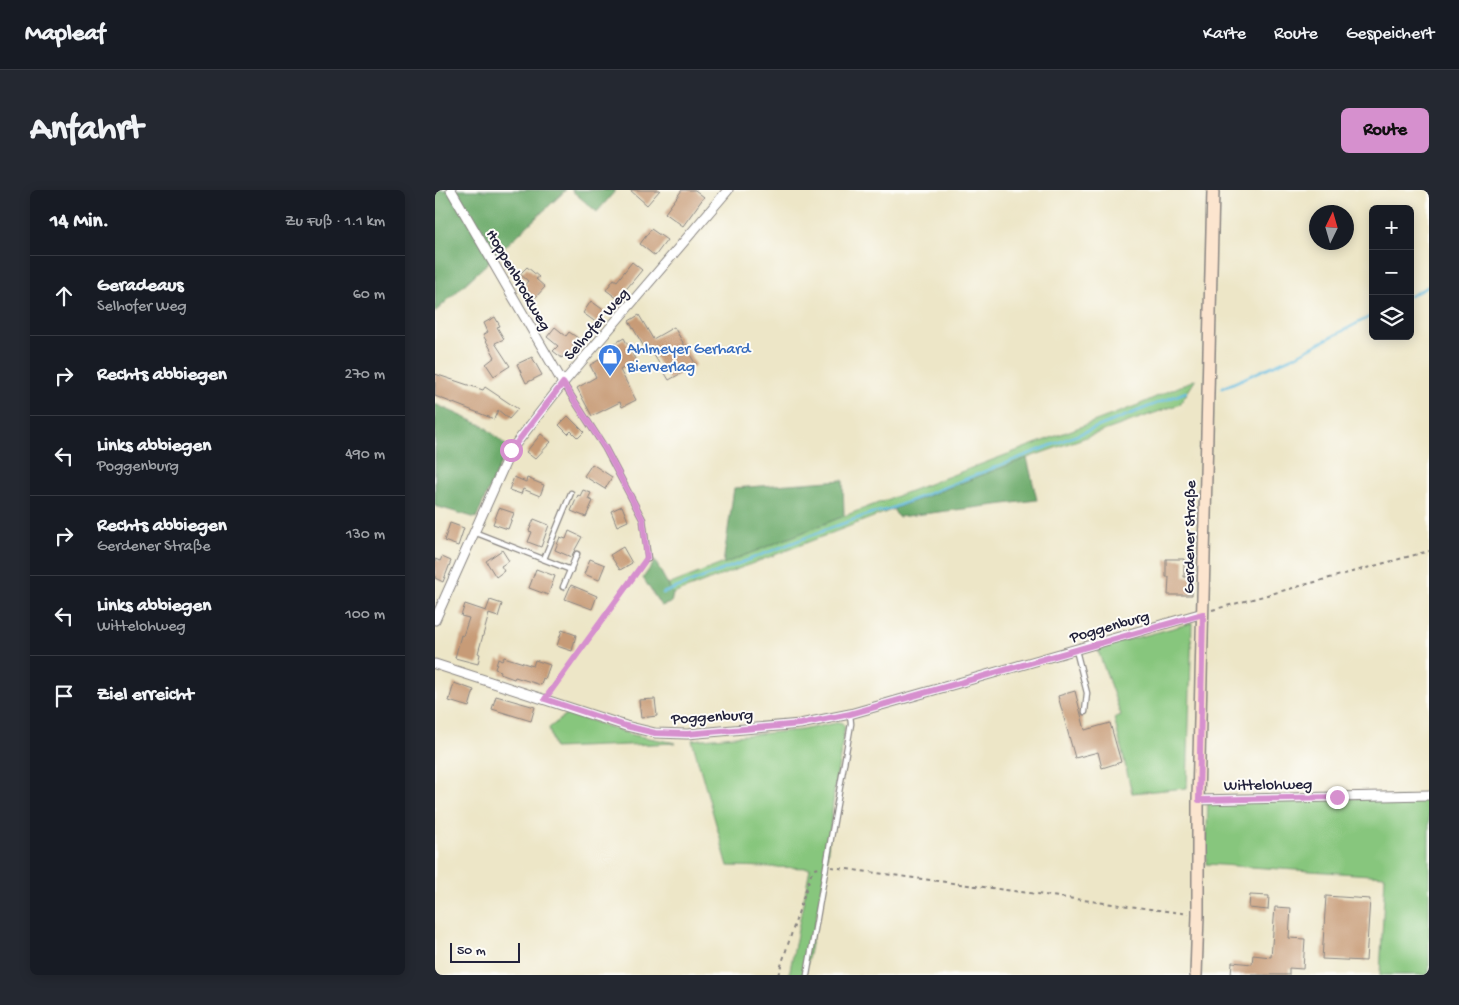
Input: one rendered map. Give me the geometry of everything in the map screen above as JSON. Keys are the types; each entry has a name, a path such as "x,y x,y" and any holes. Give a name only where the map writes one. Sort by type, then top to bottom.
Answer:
{"main road":[{"name":"Gerdener Straße","path":"1196,975 1213,190"}],"street":[{"name":"Hoppenbrockweg","path":"451,190 563,383"},
{"name":"Selhofer Weg","path":"435,620 511,450 563,383 728,190"},
{"name":"Poggenburg","path":"435,664 626,726 655,733 679,734 800,724 850,714 1203,614"},
{"name":"Wittelohweg","path":"1199,800 1429,795"}],"lane":[{"path":"563,383 605,448 643,520 647,558"},
{"path":"544,559 571,493"},
{"path":"474,532 571,570"},
{"path":"563,587 577,554"},
{"path":"1076,650 1087,693 1085,712"},
{"path":"807,975 851,724 850,714"}],"path":[{"path":"1203,614 1429,552"},
{"path":"545,699 647,558"},
{"path":"778,975 811,874 815,869 826,867 1198,915"}],"green space":[{"path":"435,190 566,190 435,312"},
{"path":"571,190 616,190 597,212"},
{"path":"1196,379 1180,404 1027,458 673,594 668,585 1138,405"},
{"path":"435,404 484,426 508,447 476,518 435,506"},
{"path":"1027,458 1037,500 898,517 893,509"},
{"path":"843,480 844,516 723,564 734,488"},
{"path":"655,561 673,594 671,603 661,606 643,578"},
{"path":"1192,623 1187,788 1132,793 1114,718 1121,715 1097,648"},
{"path":"568,713 633,735 676,743 554,748 549,728"},
{"path":"841,722 845,726 834,793 826,867 805,975 789,975 810,868 728,866 692,740 801,730"},
{"path":"1429,798 1429,975 1380,975 1385,876 1206,864 1208,799"}],"building":[{"path":"630,190 660,190 647,205"},
{"path":"682,190 695,190 704,197 683,226 665,213"},
{"path":"651,229 667,240 655,256 640,244"},
{"path":"632,262 642,270 618,299 606,290 614,279 617,281"},
{"path":"527,267 539,277 536,279 545,287 535,298 523,287 528,281 520,274"},
{"path":"591,301 605,311 597,323 583,313"},
{"path":"639,315 653,339 674,327 696,365 669,380 648,345 644,347 629,321"},
{"path":"495,317 500,326 497,327 504,339 495,343 510,366 494,376 486,364 495,357 483,335 488,332 484,323"},
{"path":"555,327 566,336 569,332 578,338 572,345 576,348 568,358 564,355 562,358 553,351 558,346 547,337"},
{"path":"624,338 636,361 620,370 636,400 622,407 620,402 592,416 577,388 596,377 590,365 615,351 612,345"},
{"path":"532,357 542,375 526,383 517,364"},
{"path":"435,374 483,390 485,387 518,409 509,419 498,410 494,419 435,396"},
{"path":"568,416 584,432 578,438 571,431 568,434 559,425"},
{"path":"541,434 551,442 535,459 526,452"},
{"path":"592,464 612,477 605,489 584,476"},
{"path":"514,477 526,482 527,478 544,485 540,496 523,489 521,494 509,490"},
{"path":"583,490 591,493 588,499 593,501 586,517 571,511 578,495 580,496"},
{"path":"622,506 628,521 617,526 611,511"},
{"path":"499,508 514,513 508,529 493,524"},
{"path":"534,519 549,525 541,547 528,542 532,532 529,531"},
{"path":"450,523 464,528 458,546 444,541"},
{"path":"569,531 582,537 571,557 555,550 560,537 566,539"},
{"path":"623,547 632,563 620,570 610,555"},
{"path":"502,550 509,561 501,566 504,571 496,577 486,561"},
{"path":"442,557 451,561 443,582 435,578 435,559 440,561"},
{"path":"590,559 605,565 599,580 584,574"},
{"path":"1166,559 1184,559 1184,577 1193,577 1192,595 1168,595 1169,577 1166,577"},
{"path":"536,569 555,576 548,595 529,588"},
{"path":"571,585 597,596 592,609 565,599"},
{"path":"490,600 502,604 498,617 489,614 478,653 480,654 478,664 455,658 461,635 463,636 469,618 461,616 465,604 486,611"},
{"path":"562,630 576,635 572,651 557,646"},
{"path":"504,657 533,666 535,660 550,665 541,685 500,674 501,671 495,669 498,659 502,661"},
{"path":"454,683 474,690 469,707 449,701"},
{"path":"1075,691 1085,730 1110,723 1121,762 1102,768 1098,752 1075,758 1058,696"},
{"path":"496,696 535,707 531,721 492,709"},
{"path":"655,699 657,716 641,718 639,700"},
{"path":"1250,895 1269,896 1268,910 1249,908"},
{"path":"1326,896 1370,899 1366,961 1322,959"},
{"path":"1275,907 1291,908 1289,938 1305,939 1303,969 1289,968 1289,975 1231,975 1232,962 1252,964 1253,955 1271,957"}],"waterway":[{"path":"1412,295 1429,286"},
{"path":"1222,388 1295,356 1369,317"},
{"path":"663,593 828,529 872,513 887,510 1186,392"}],"place":[{"name":"Ahlmeyer Gerhard Bierverlag","path":"610,377"}],"route":[{"path":"511,450 563,383 605,448 643,520 647,558 545,699 626,726 655,733 687,734 800,724 850,714 1203,614 1199,800 1337,797"}]}
